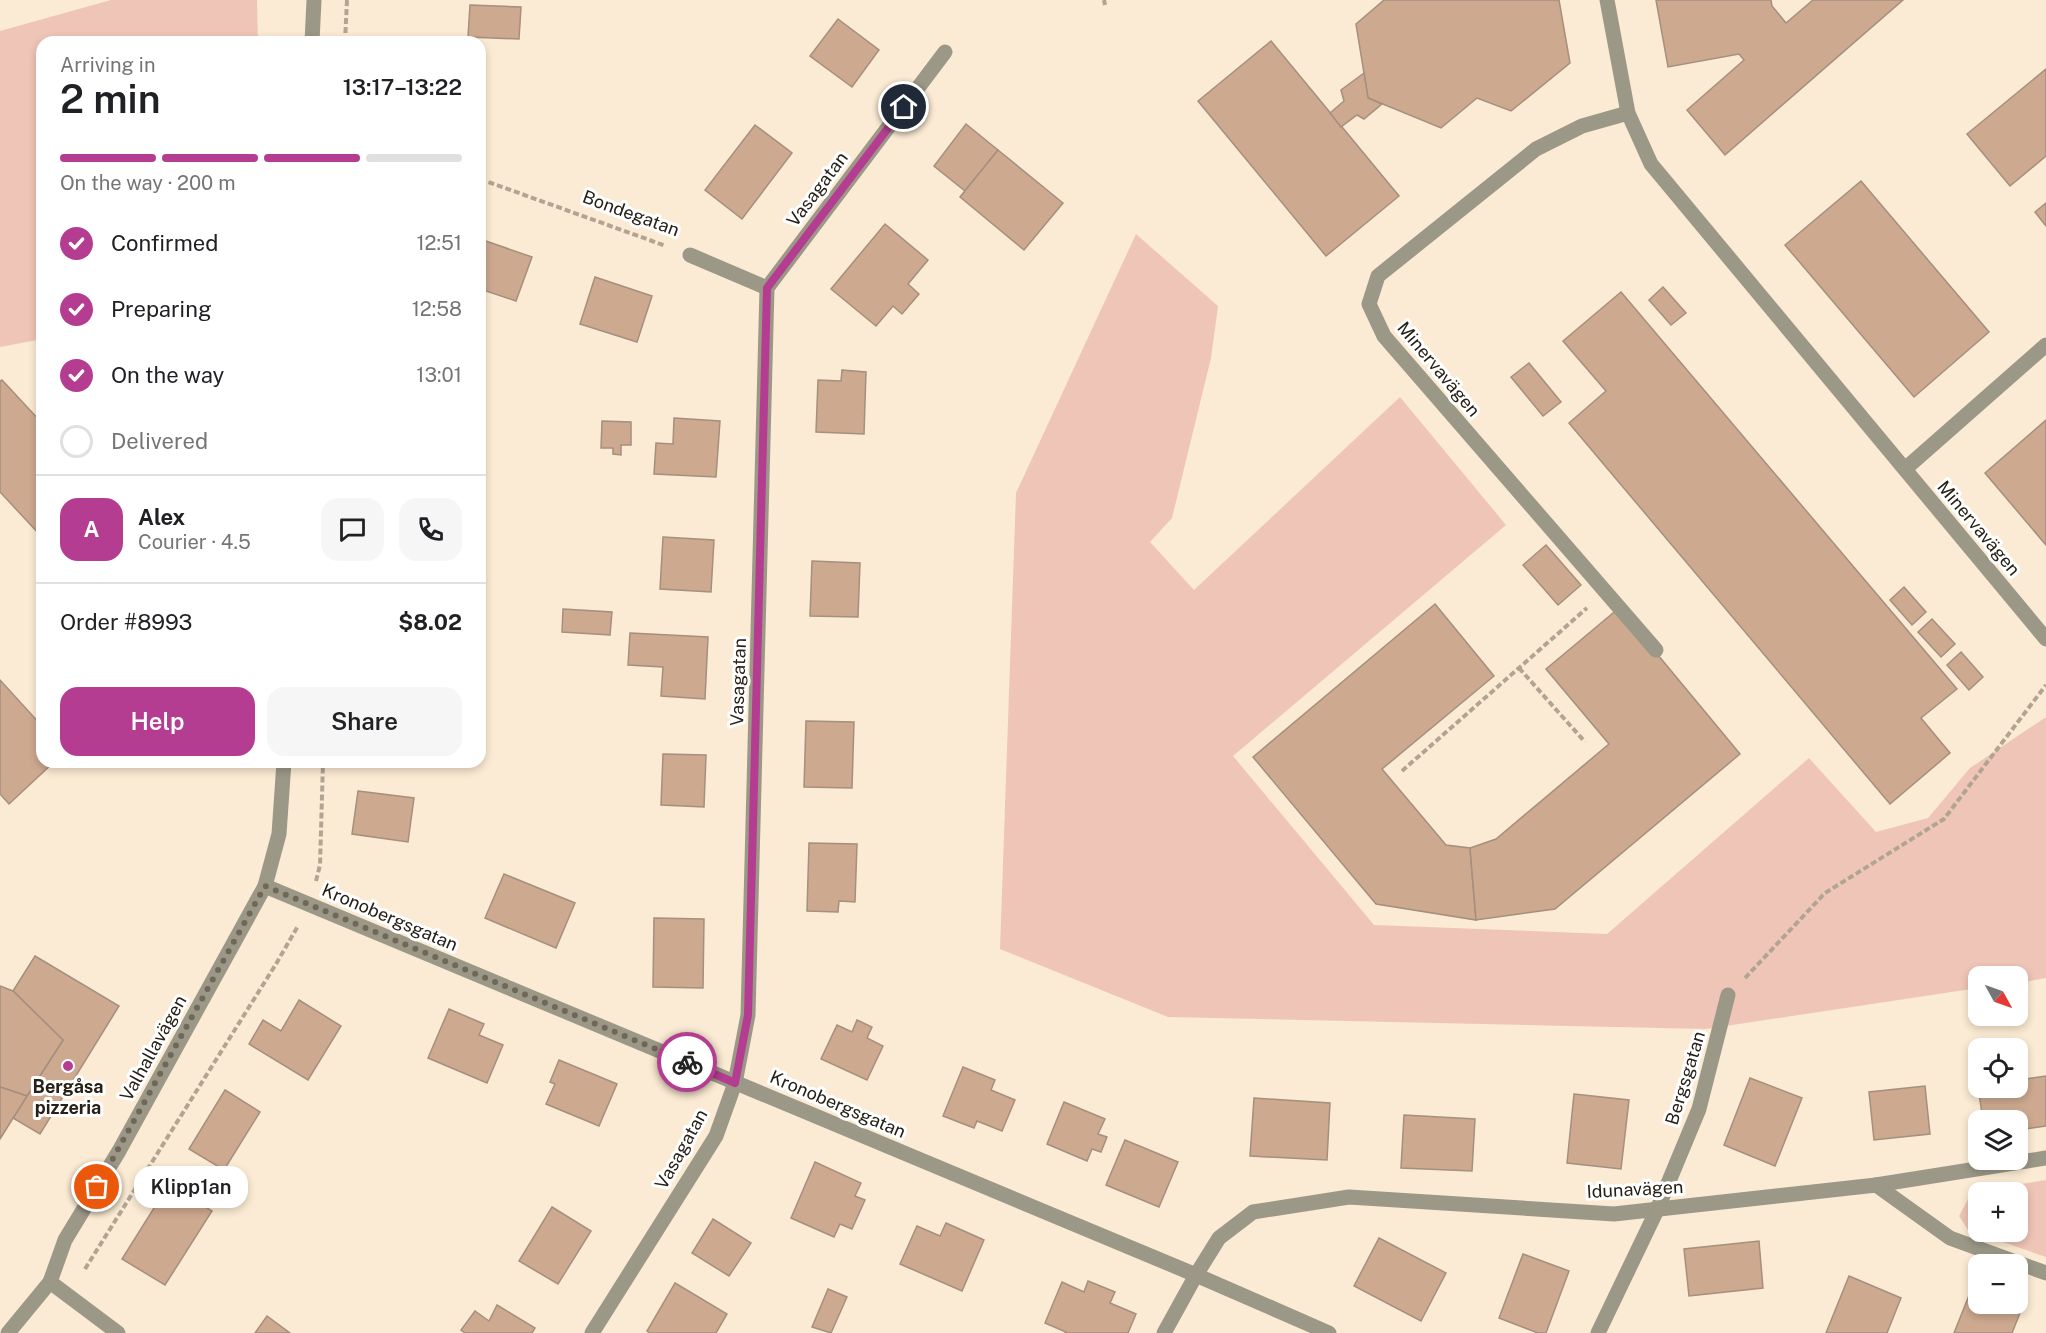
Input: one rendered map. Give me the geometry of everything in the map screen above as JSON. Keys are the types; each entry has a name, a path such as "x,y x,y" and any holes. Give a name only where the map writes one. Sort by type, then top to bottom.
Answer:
{"street":[{"path":"312,36 314,0"},
{"name":"Minervavägen","path":"1607,0 1628,113 1651,164 2046,639"},
{"name":"Vasagatan","path":"592,1333 716,1136 735,1083 748,1015 767,288 945,52"},
{"name":"Minervavägen","path":"1628,113 1582,126 1536,149 1378,276 1369,304 1384,336 1656,650"},
{"name":"Bondegatan","path":"690,255 767,288"},
{"path":"1905,469 2046,345"},
{"name":"Valhallavägen","path":"8,1333 50,1282 65,1240 119,1151 265,886 279,834 284,768"},
{"name":"Kronobergsgatan","path":"265,886 1196,1275 1329,1333"},
{"name":"Bergsgatan","path":"1598,1333 1657,1210 1699,1109 1728,995"},
{"name":"Idunavägen","path":"1164,1333 1219,1238 1253,1212 1339,1199 1361,1198 1614,1214 1876,1185 2046,1158"},
{"path":"1876,1185 1950,1238 2046,1273"},
{"path":"50,1282 117,1333"}],"path":[{"path":"345,36 347,0"},
{"name":"Bondegatan","path":"486,181 690,255"},
{"path":"1402,771 1605,592"},
{"path":"1519,668 1585,742"},
{"path":"1728,995 1825,893 1944,819 2046,685"},
{"path":"68,1295 276,964 310,904 320,865 323,768"}],"shaded area":[{"path":"111,0 257,0 258,36 36,36 36,340 0,347 0,31"},
{"path":"1136,234 1218,306 1211,358 1172,518 1150,542 1194,590 1400,397 1506,525 1233,756 1374,925 1607,934 1809,758 1876,832 1928,818 1970,768 2046,717 2046,978 2028,981 2028,966 1968,966 1968,990 1706,1029 1168,1017 1000,949 1016,493"},
{"path":"2046,1180 2046,1257 2003,1242 2028,1242 2028,1183"},
{"path":"1968,1199 1968,1230 1959,1216"}],"building":[{"path":"1384,0 1559,0 1570,63 1511,111 1477,98 1441,128 1368,98 1356,24"},
{"path":"1656,0 1771,0 1772,6 1786,23 1813,0 1903,0 1725,155 1687,110 1744,60 1739,54 1668,67"},
{"path":"470,5 521,7 519,39 468,36"},
{"path":"838,19 879,50 852,87 810,56"},
{"path":"1271,41 1399,196 1326,256 1198,101"},
{"path":"2046,69 2046,156 2010,186 1967,134"},
{"path":"1364,73 1368,98 1382,104 1364,119 1357,115 1341,127 1330,113 1344,101 1341,90"},
{"path":"966,124 998,150 965,191 934,166"},
{"path":"755,125 792,153 742,219 705,190"},
{"path":"998,150 1063,203 1024,250 960,197"},
{"path":"1861,181 1989,332 1914,397 1785,245"},
{"path":"2046,203 2046,226 2035,212"},
{"path":"885,224 928,260 908,284 919,294 902,314 893,306 876,326 831,289"},
{"path":"486,241 532,257 516,301 486,291"},
{"path":"595,277 652,296 637,342 580,324"},
{"path":"1663,287 1686,313 1671,325 1649,300"},
{"path":"1621,292 1957,689 1921,718 1950,753 1890,804 1569,423 1606,391 1563,341"},
{"path":"1529,363 1561,402 1543,416 1511,377"},
{"path":"842,370 866,372 864,434 816,432 818,380 841,381"},
{"path":"2,380 36,417 36,531 0,492 0,381"},
{"path":"674,418 720,421 716,477 654,474 656,443 673,444"},
{"path":"2046,420 2046,545 1985,473"},
{"path":"602,421 631,422 631,445 621,445 621,455 613,454 613,448 601,448"},
{"path":"663,537 714,540 711,592 660,589"},
{"path":"1546,545 1581,585 1558,605 1523,565"},
{"path":"812,561 860,563 858,617 810,616"},
{"path":"1904,587 1926,612 1912,625 1890,600"},
{"path":"1435,604 1494,676 1382,769 1446,845 1470,848 1476,920 1376,904 1253,757"},
{"path":"1619,608 1740,754 1555,909 1476,920 1470,848 1496,839 1609,744 1546,669"},
{"path":"563,609 612,612 610,635 562,632"},
{"path":"1932,619 1955,644 1941,657 1918,632"},
{"path":"630,633 708,637 705,699 661,696 663,667 628,665"},
{"path":"1961,652 1983,677 1969,690 1947,665"},
{"path":"0,680 36,719 36,768 48,768 9,804 0,794"},
{"path":"806,721 854,722 852,788 804,787"},
{"path":"663,754 706,755 704,807 661,805"},
{"path":"358,791 414,798 408,842 352,834"},
{"path":"809,843 857,844 855,902 839,901 838,912 807,911"},
{"path":"504,874 575,903 556,948 485,918"},
{"path":"654,918 704,919 703,988 653,987"},
{"path":"35,956 119,1006 40,1134 13,1118 63,1040 13,991"},
{"path":"0,986 13,991 63,1040 27,1096 0,1087"},
{"path":"299,1000 341,1026 308,1080 249,1044 263,1020 281,1031"},
{"path":"449,1009 484,1024 479,1035 503,1045 487,1083 428,1058"},
{"path":"857,1020 872,1027 867,1038 883,1046 867,1080 821,1059 837,1025 852,1032"},
{"path":"559,1060 617,1084 599,1126 546,1104 555,1084 550,1082"},
{"path":"963,1067 995,1080 991,1090 1015,1100 1002,1131 977,1121 974,1128 943,1116"},
{"path":"2046,1076 2046,1126 2028,1129 2028,1110 1981,1110 1980,1098 2028,1098 2028,1079"},
{"path":"1750,1078 1802,1098 1775,1166 1724,1145"},
{"path":"1925,1086 1930,1134 1874,1140 1869,1092"},
{"path":"0,1087 27,1096 0,1139"},
{"path":"225,1090 260,1112 224,1170 189,1149"},
{"path":"1574,1094 1629,1100 1621,1169 1567,1163"},
{"path":"1254,1098 1330,1103 1327,1160 1250,1156"},
{"path":"1064,1102 1105,1119 1098,1134 1107,1137 1101,1152 1092,1149 1087,1161 1047,1144"},
{"path":"1404,1115 1475,1119 1472,1171 1401,1168"},
{"path":"1125,1140 1178,1162 1159,1207 1106,1185"},
{"path":"815,1162 861,1183 855,1196 865,1200 852,1229 840,1224 834,1237 791,1218"},
{"path":"169,1184 212,1211 165,1285 122,1259"},
{"path":"552,1207 591,1231 558,1284 519,1261"},
{"path":"713,1219 751,1243 729,1276 692,1253"},
{"path":"946,1223 984,1240 962,1291 900,1264 917,1226 940,1236"},
{"path":"1379,1238 1446,1273 1421,1321 1354,1286"},
{"path":"1759,1241 1763,1288 1689,1296 1684,1249"},
{"path":"1523,1254 1569,1271 1546,1333 1538,1333 1499,1318"},
{"path":"1849,1276 1901,1298 1887,1333 1826,1333"},
{"path":"1088,1281 1115,1292 1110,1303 1136,1314 1128,1333 1065,1333 1045,1323 1062,1282 1084,1292"},
{"path":"675,1283 727,1314 716,1333 650,1333 647,1331"},
{"path":"828,1289 847,1297 831,1333 812,1327"},
{"path":"1968,1298 1968,1314 2020,1314 2012,1333 1954,1333"},
{"path":"497,1305 535,1328 532,1333 465,1333 461,1330 475,1311 489,1321"},
{"path":"267,1316 290,1333 255,1333"}],"way so far":[{"path":"97,1187 265,886 687,1062"}],"place":[{"name":"Bergåsa pizzeria","path":"68,1066"},
{"name":"Klipp1an","path":"97,1187"}],"route":[{"path":"687,1062 735,1083 748,1015 767,288 904,107"}]}
